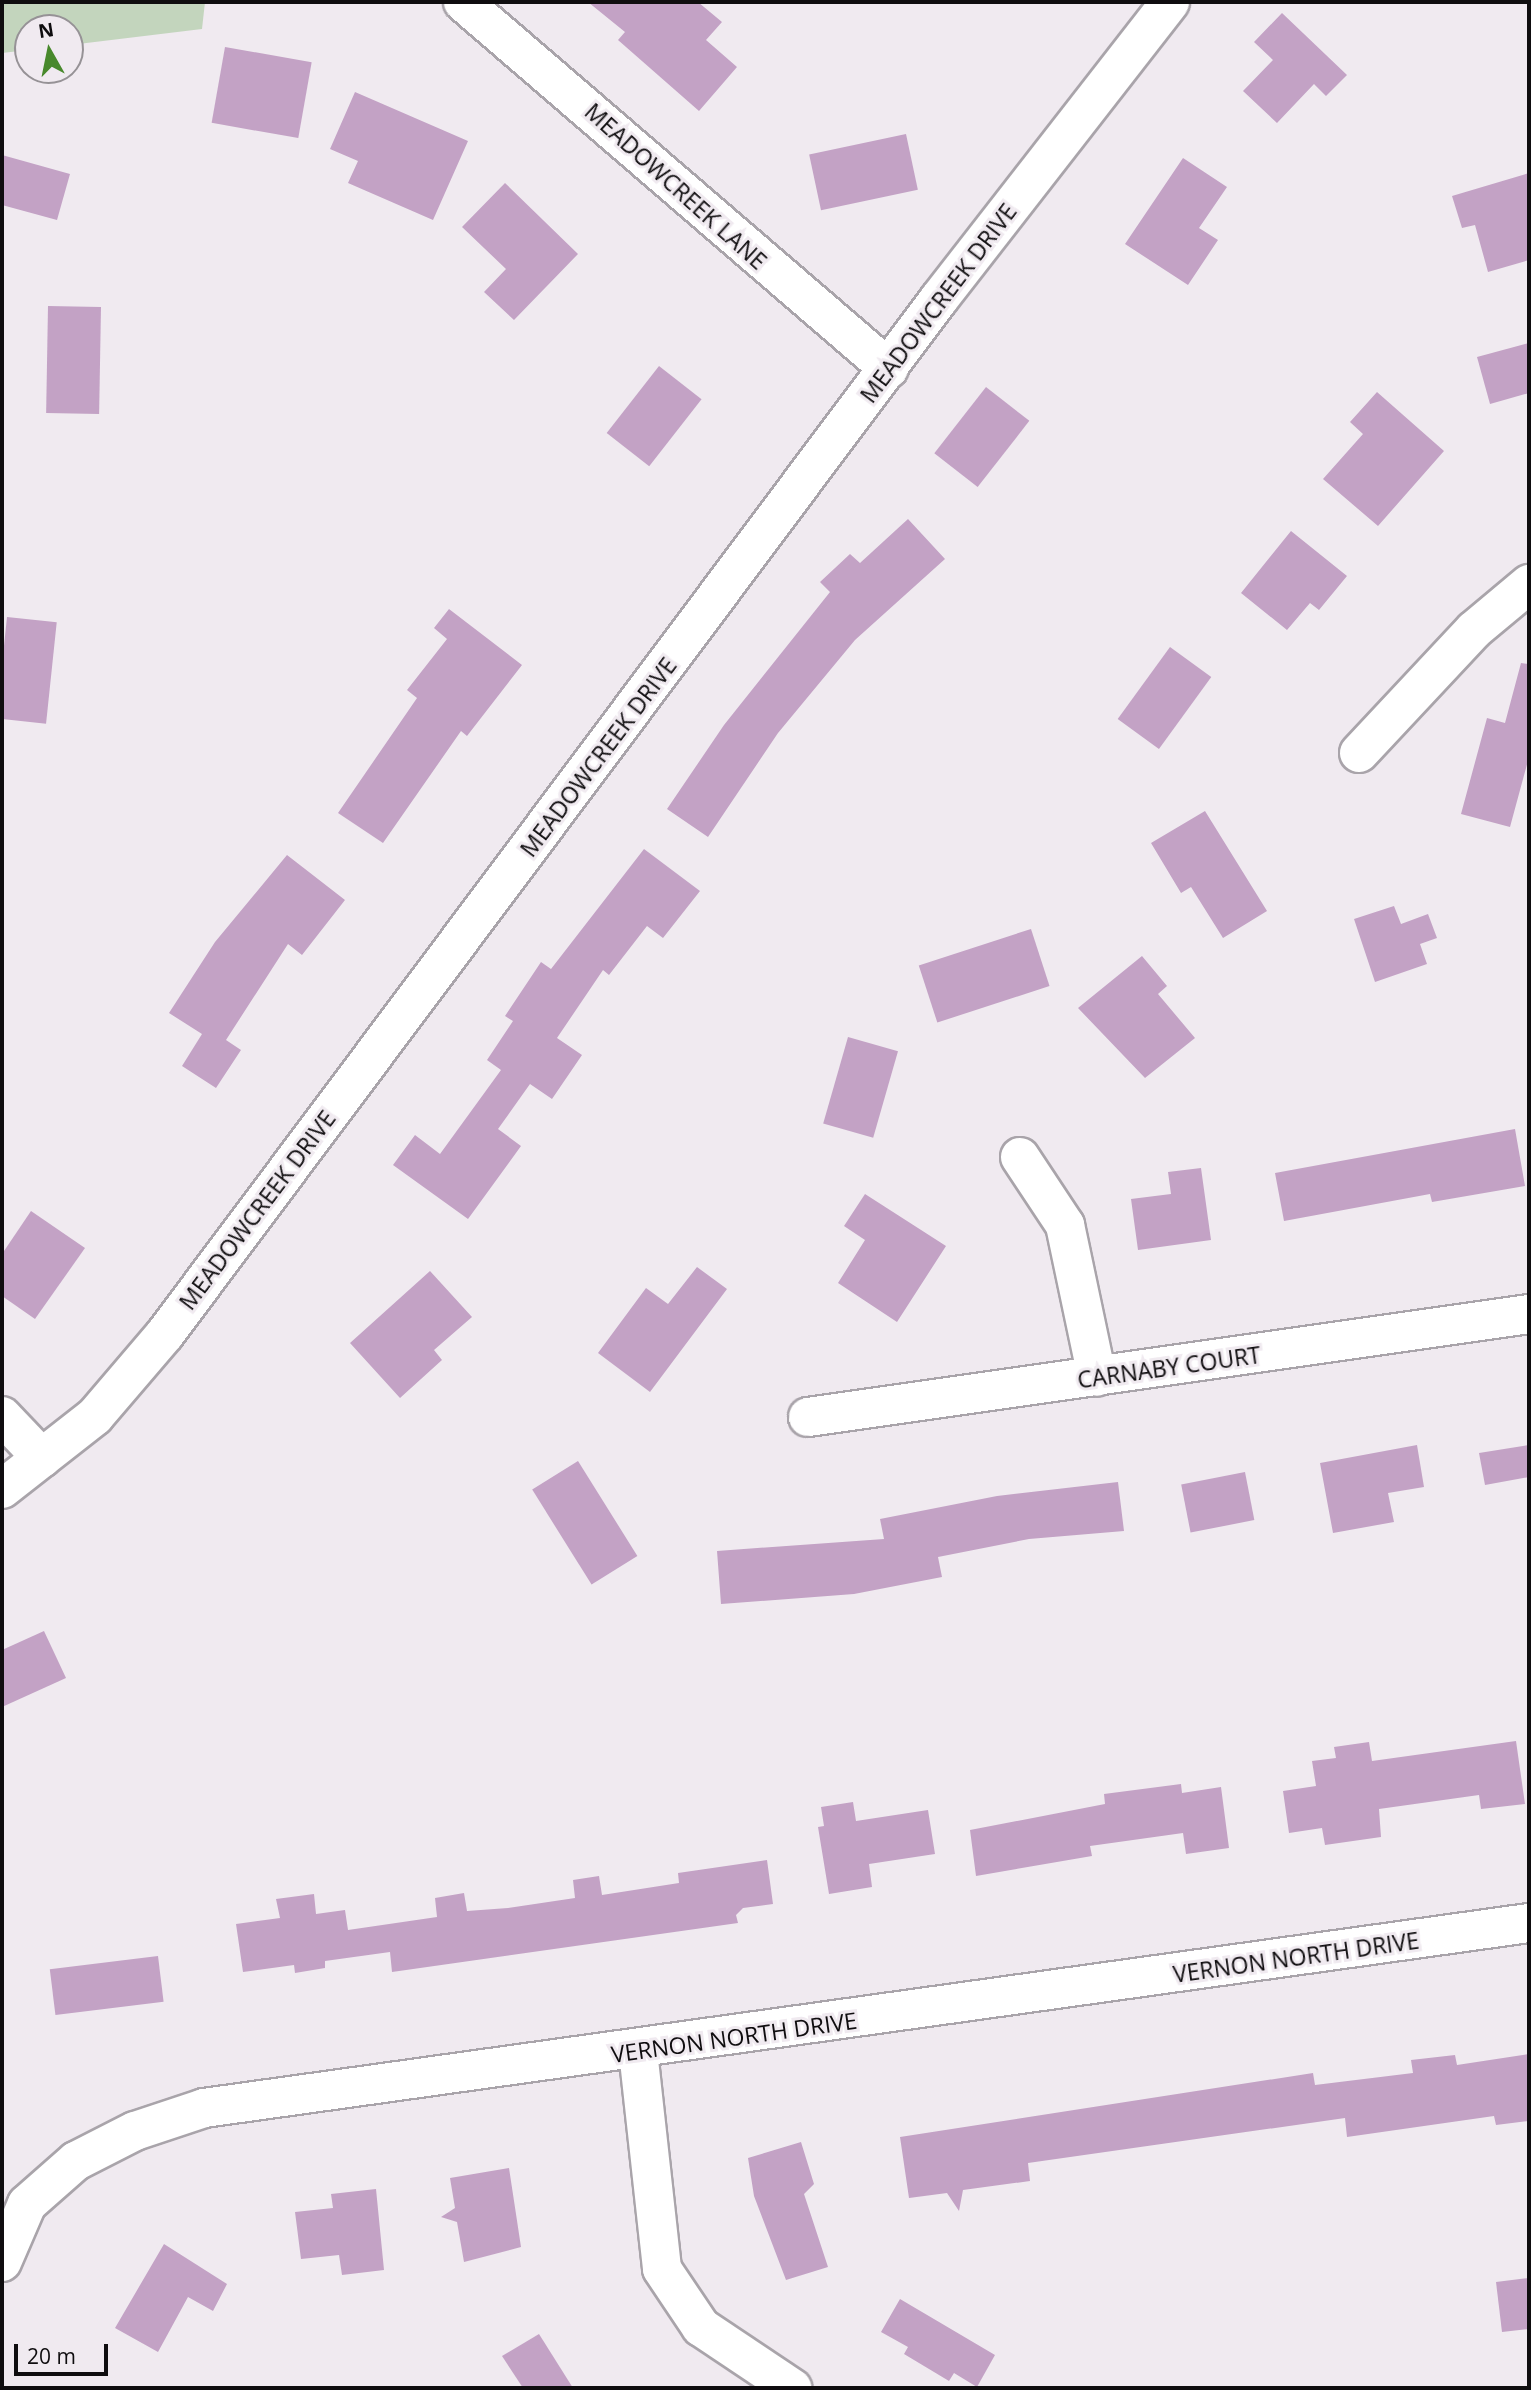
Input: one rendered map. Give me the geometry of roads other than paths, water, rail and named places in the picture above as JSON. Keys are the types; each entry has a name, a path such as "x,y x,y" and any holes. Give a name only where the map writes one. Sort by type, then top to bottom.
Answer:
{"street":[{"name":"MEADOWCREEK LANE","path":"463,2 890,369"},
{"name":"MEADOWCREEK DRIVE","path":"2,1489 95,1416 165,1334 890,369 1170,2"},
{"path":"1359,752 1474,629 1529,584"},
{"path":"1020,1157 1065,1225 1097,1377"},
{"name":"CARNABY COURT","path":"808,1417 1529,1314"},
{"path":"2,1416 41,1458"},
{"name":"VERNON NORTH DRIVE","path":"2,2262 14,2195 135,2131 204,2108 638,2051 1529,1923"},
{"path":"638,2051 662,2269 701,2327 792,2388"}]}
